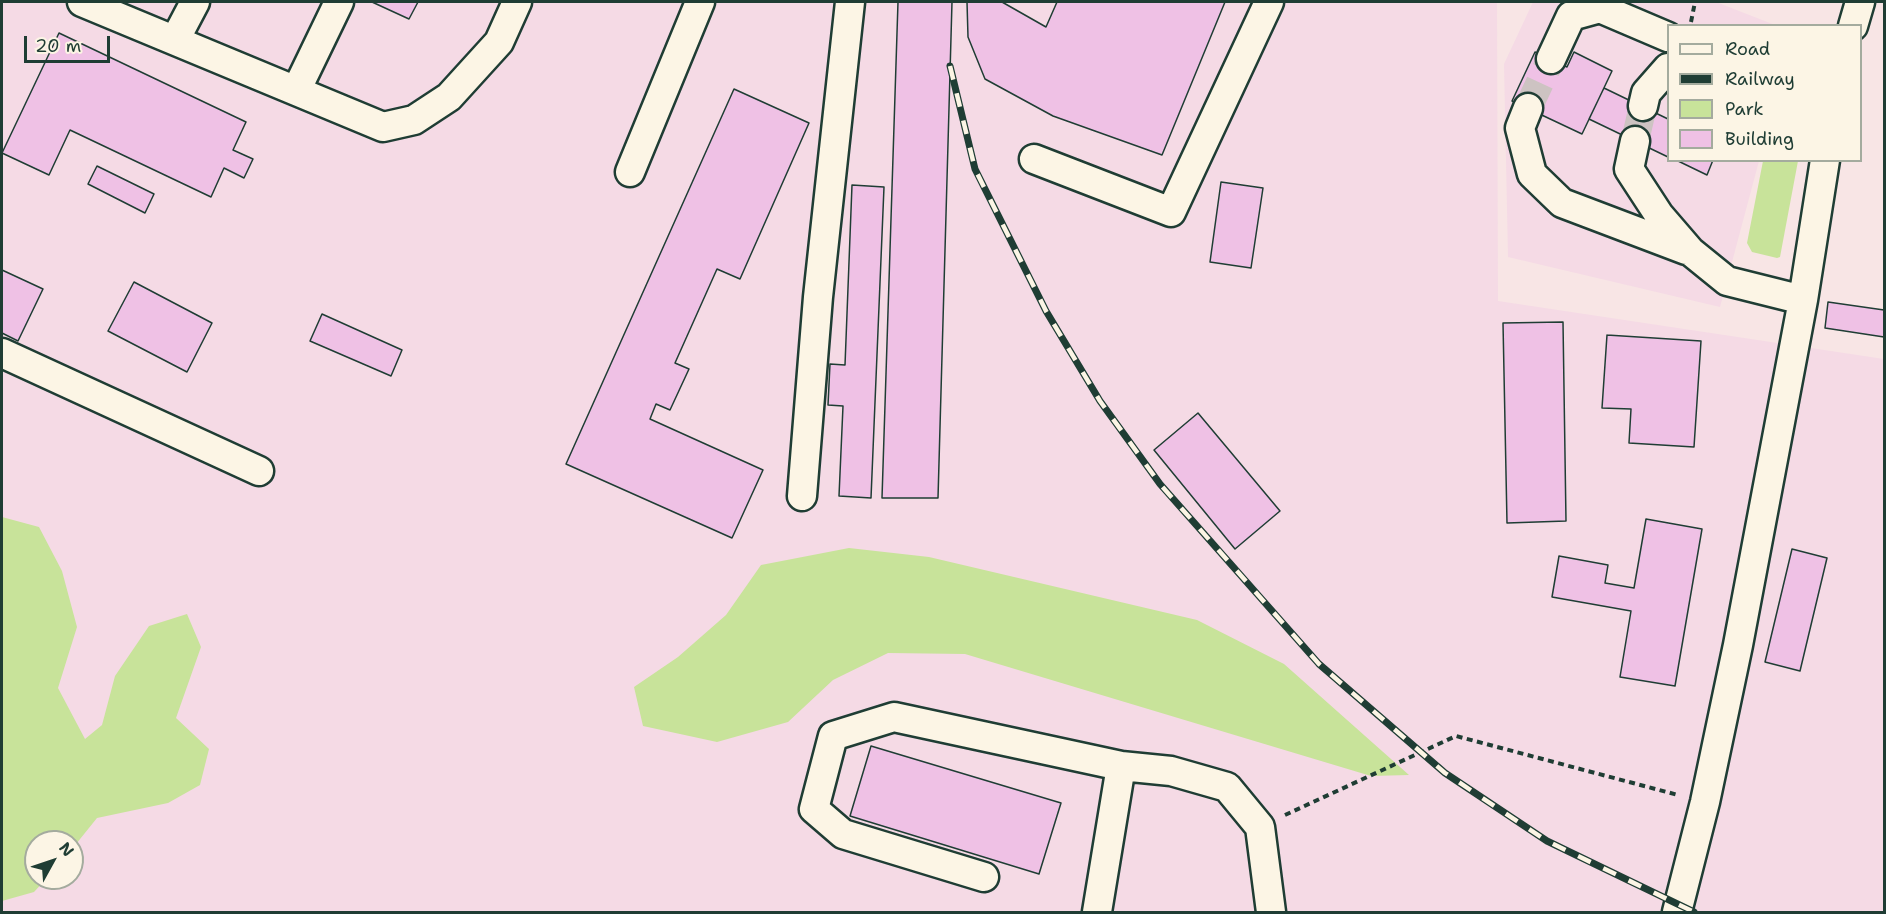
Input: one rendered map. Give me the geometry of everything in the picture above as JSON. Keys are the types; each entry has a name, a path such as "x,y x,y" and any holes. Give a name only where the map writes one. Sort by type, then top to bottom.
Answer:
{"street":[{"path":"82,2 131,11 176,40 382,127 414,120 449,97 499,42 517,2"},
{"path":"176,40 195,2"},
{"path":"296,91 339,2"},
{"path":"630,172 700,2"},
{"path":"802,496 818,297 850,2"},
{"path":"1034,159 1171,212 1269,2"},
{"path":"1854,24 1860,2"},
{"path":"1551,59 1571,16 1600,8 1667,37"},
{"path":"1643,106 1646,93 1667,69"},
{"path":"1528,108 1520,128 1532,174 1562,203 1689,251"},
{"path":"1635,141 1629,169 1659,215 1689,251 1727,281 1803,300"},
{"path":"1677,912 1705,802 1738,645 1803,300 1825,162"},
{"path":"2,353 259,471"},
{"path":"984,877 843,834 814,809 833,736 894,717 1121,766 1171,771 1227,787 1260,827 1271,912"},
{"path":"1097,912 1121,766"}],"path":[{"path":"1690,24 1695,2"},
{"path":"1260,827 1456,736 1705,802"}],"shaded area":[{"path":"2,2 1497,2 1498,301 1884,359 1884,912 2,912"},
{"path":"1533,2 1716,2 1772,24 1667,24 1667,162 1759,162 1720,307 1508,257 1504,64"}],"green space":[{"path":"1763,162 1798,162 1780,257 1752,252 1747,243"},
{"path":"2,517 39,527 62,571 77,627 58,688 85,739 102,725 115,676 149,626 187,614 201,647 176,718 209,749 200,785 168,803 97,818 84,834 84,830 24,830 24,890 36,890 2,901"},
{"path":"849,548 929,557 1197,620 1284,664 1409,775 1371,776 965,654 888,653 833,680 788,722 717,742 643,726 634,687 678,657 726,615 761,565"}],"building":[{"path":"372,2 418,2 409,19"},
{"path":"898,2 952,2 938,498 882,498"},
{"path":"967,2 1002,2 1046,27 1057,2 1225,2 1162,155 1053,116 985,79 968,37"},
{"path":"59,33 246,122 233,150 253,159 244,178 224,168 211,197 70,130 49,175 2,153"},
{"path":"1535,52 1567,67 1574,52 1612,71 1582,134 1512,101"},
{"path":"1604,88 1667,119 1667,157 1589,119"},
{"path":"734,89 809,123 740,279 717,269 675,363 689,369 670,410 656,404 650,419 763,470 732,538 566,464"},
{"path":"1680,162 1712,162 1707,175"},
{"path":"97,166 154,194 145,213 88,184"},
{"path":"1221,182 1263,188 1251,268 1210,262"},
{"path":"852,185 884,187 871,498 839,496 843,406 828,405 830,364 845,365"},
{"path":"2,270 43,289 18,341 2,333"},
{"path":"134,282 212,323 187,372 108,331"},
{"path":"1828,302 1884,310 1884,337 1825,328"},
{"path":"322,314 402,350 391,376 310,341"},
{"path":"1563,322 1566,521 1507,523 1503,323"},
{"path":"1607,335 1701,341 1694,447 1629,443 1631,409 1602,408"},
{"path":"1198,413 1280,511 1235,549 1154,450"},
{"path":"1646,519 1702,529 1675,686 1620,677 1631,611 1552,597 1559,556 1608,565 1605,583 1634,588"},
{"path":"1792,549 1827,558 1800,671 1765,662"},
{"path":"871,746 1061,803 1039,874 850,816"}],"tunnel":[{"path":"1528,108 1551,59"},
{"path":"1635,141 1643,106"}],"railway":[{"path":"950,66 975,169 1046,311 1100,401 1160,484 1319,664 1445,773 1547,841 1694,912"}]}
